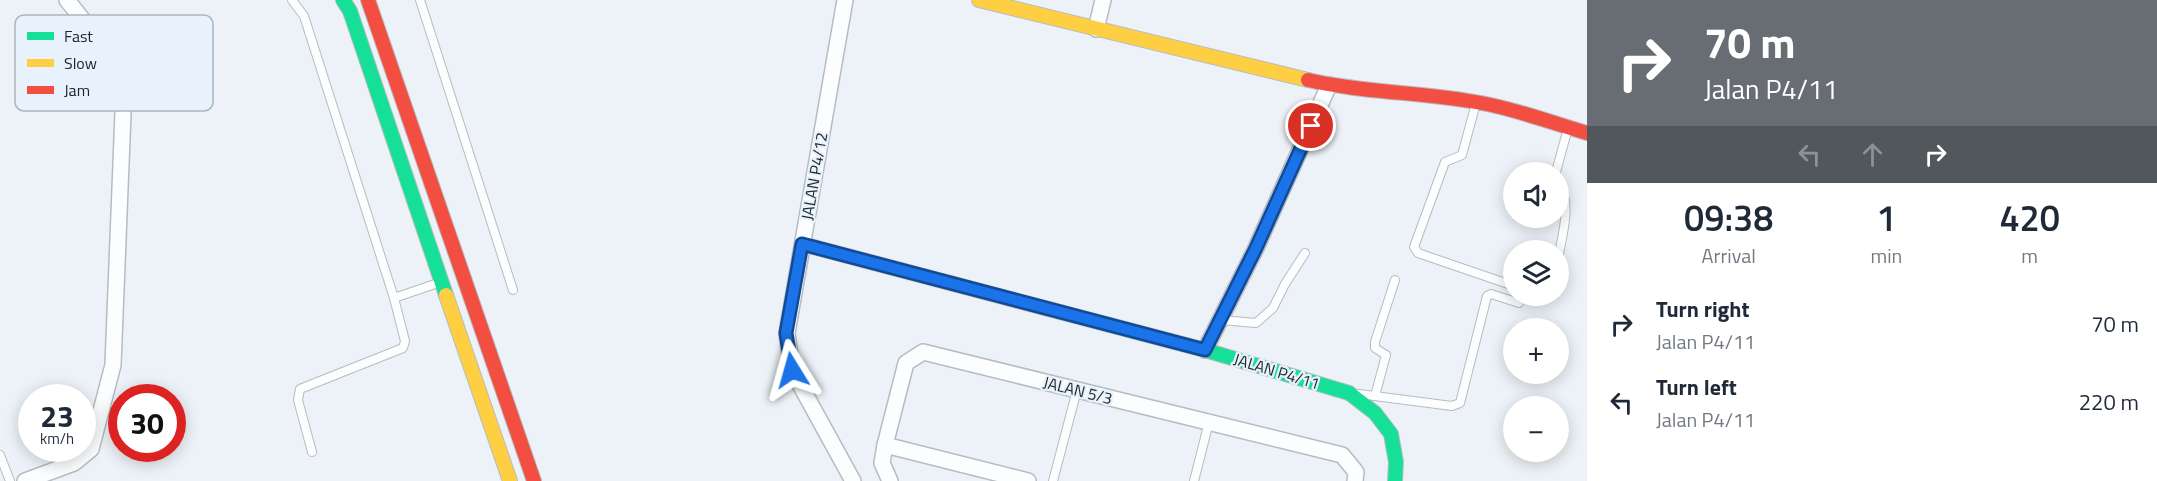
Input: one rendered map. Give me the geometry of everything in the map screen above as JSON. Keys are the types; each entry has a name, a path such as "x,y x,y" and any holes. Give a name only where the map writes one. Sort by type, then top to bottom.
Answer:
{"street":[{"path":"67,0 79,15"},
{"path":"344,0 350,11 510,481"},
{"path":"368,0 534,481"},
{"name":"JALAN P4/12","path":"845,0 786,333 792,370 853,481"},
{"path":"979,0 1329,85 1476,102 1587,133"},
{"path":"1096,28 1103,0"},
{"path":"1205,350 1256,248 1329,85"},
{"path":"24,481 74,463 91,449 113,365 123,111"},
{"name":"JALAN P4/11","path":"802,244 1205,350 1348,393 1375,413 1391,434 1396,462 1395,481"},
{"name":"JALAN 5/3","path":"890,481 882,463 885,445 906,363 923,352 1342,455 1356,472 1355,481"},
{"path":"885,445 1028,481"}],"lane":[{"path":"292,0 303,15 394,298 405,341 403,348 304,387 298,393 312,452"},
{"path":"420,0 513,290"},
{"path":"1476,102 1462,155 1445,162 1414,247 1418,253 1503,282"},
{"path":"1559,162 1568,127"},
{"path":"1221,320 1256,323 1273,308 1305,253"},
{"path":"1374,396 1386,355 1375,348 1375,342 1395,279"},
{"path":"394,298 441,282"},
{"path":"1348,393 1452,406 1460,403 1486,296 1491,294 1503,298"},
{"path":"1053,481 1077,390"},
{"path":"1194,481 1209,422"},
{"path":"0,455 10,481"}],"traffic: fast":[{"path":"343,0 350,11 446,295"},
{"path":"1060,312 1205,350 1349,393 1375,413 1391,434 1396,462 1395,481"}],"traffic: slow":[{"path":"979,0 1308,80"},
{"path":"446,295 510,481"}],"traffic: jam":[{"path":"368,0 534,481"},
{"path":"1308,80 1351,88 1481,103 1521,112 1587,133"},
{"path":"802,244 1060,312"}],"route":[{"path":"792,370 786,333 802,244 1205,350 1256,248 1311,126"}]}
